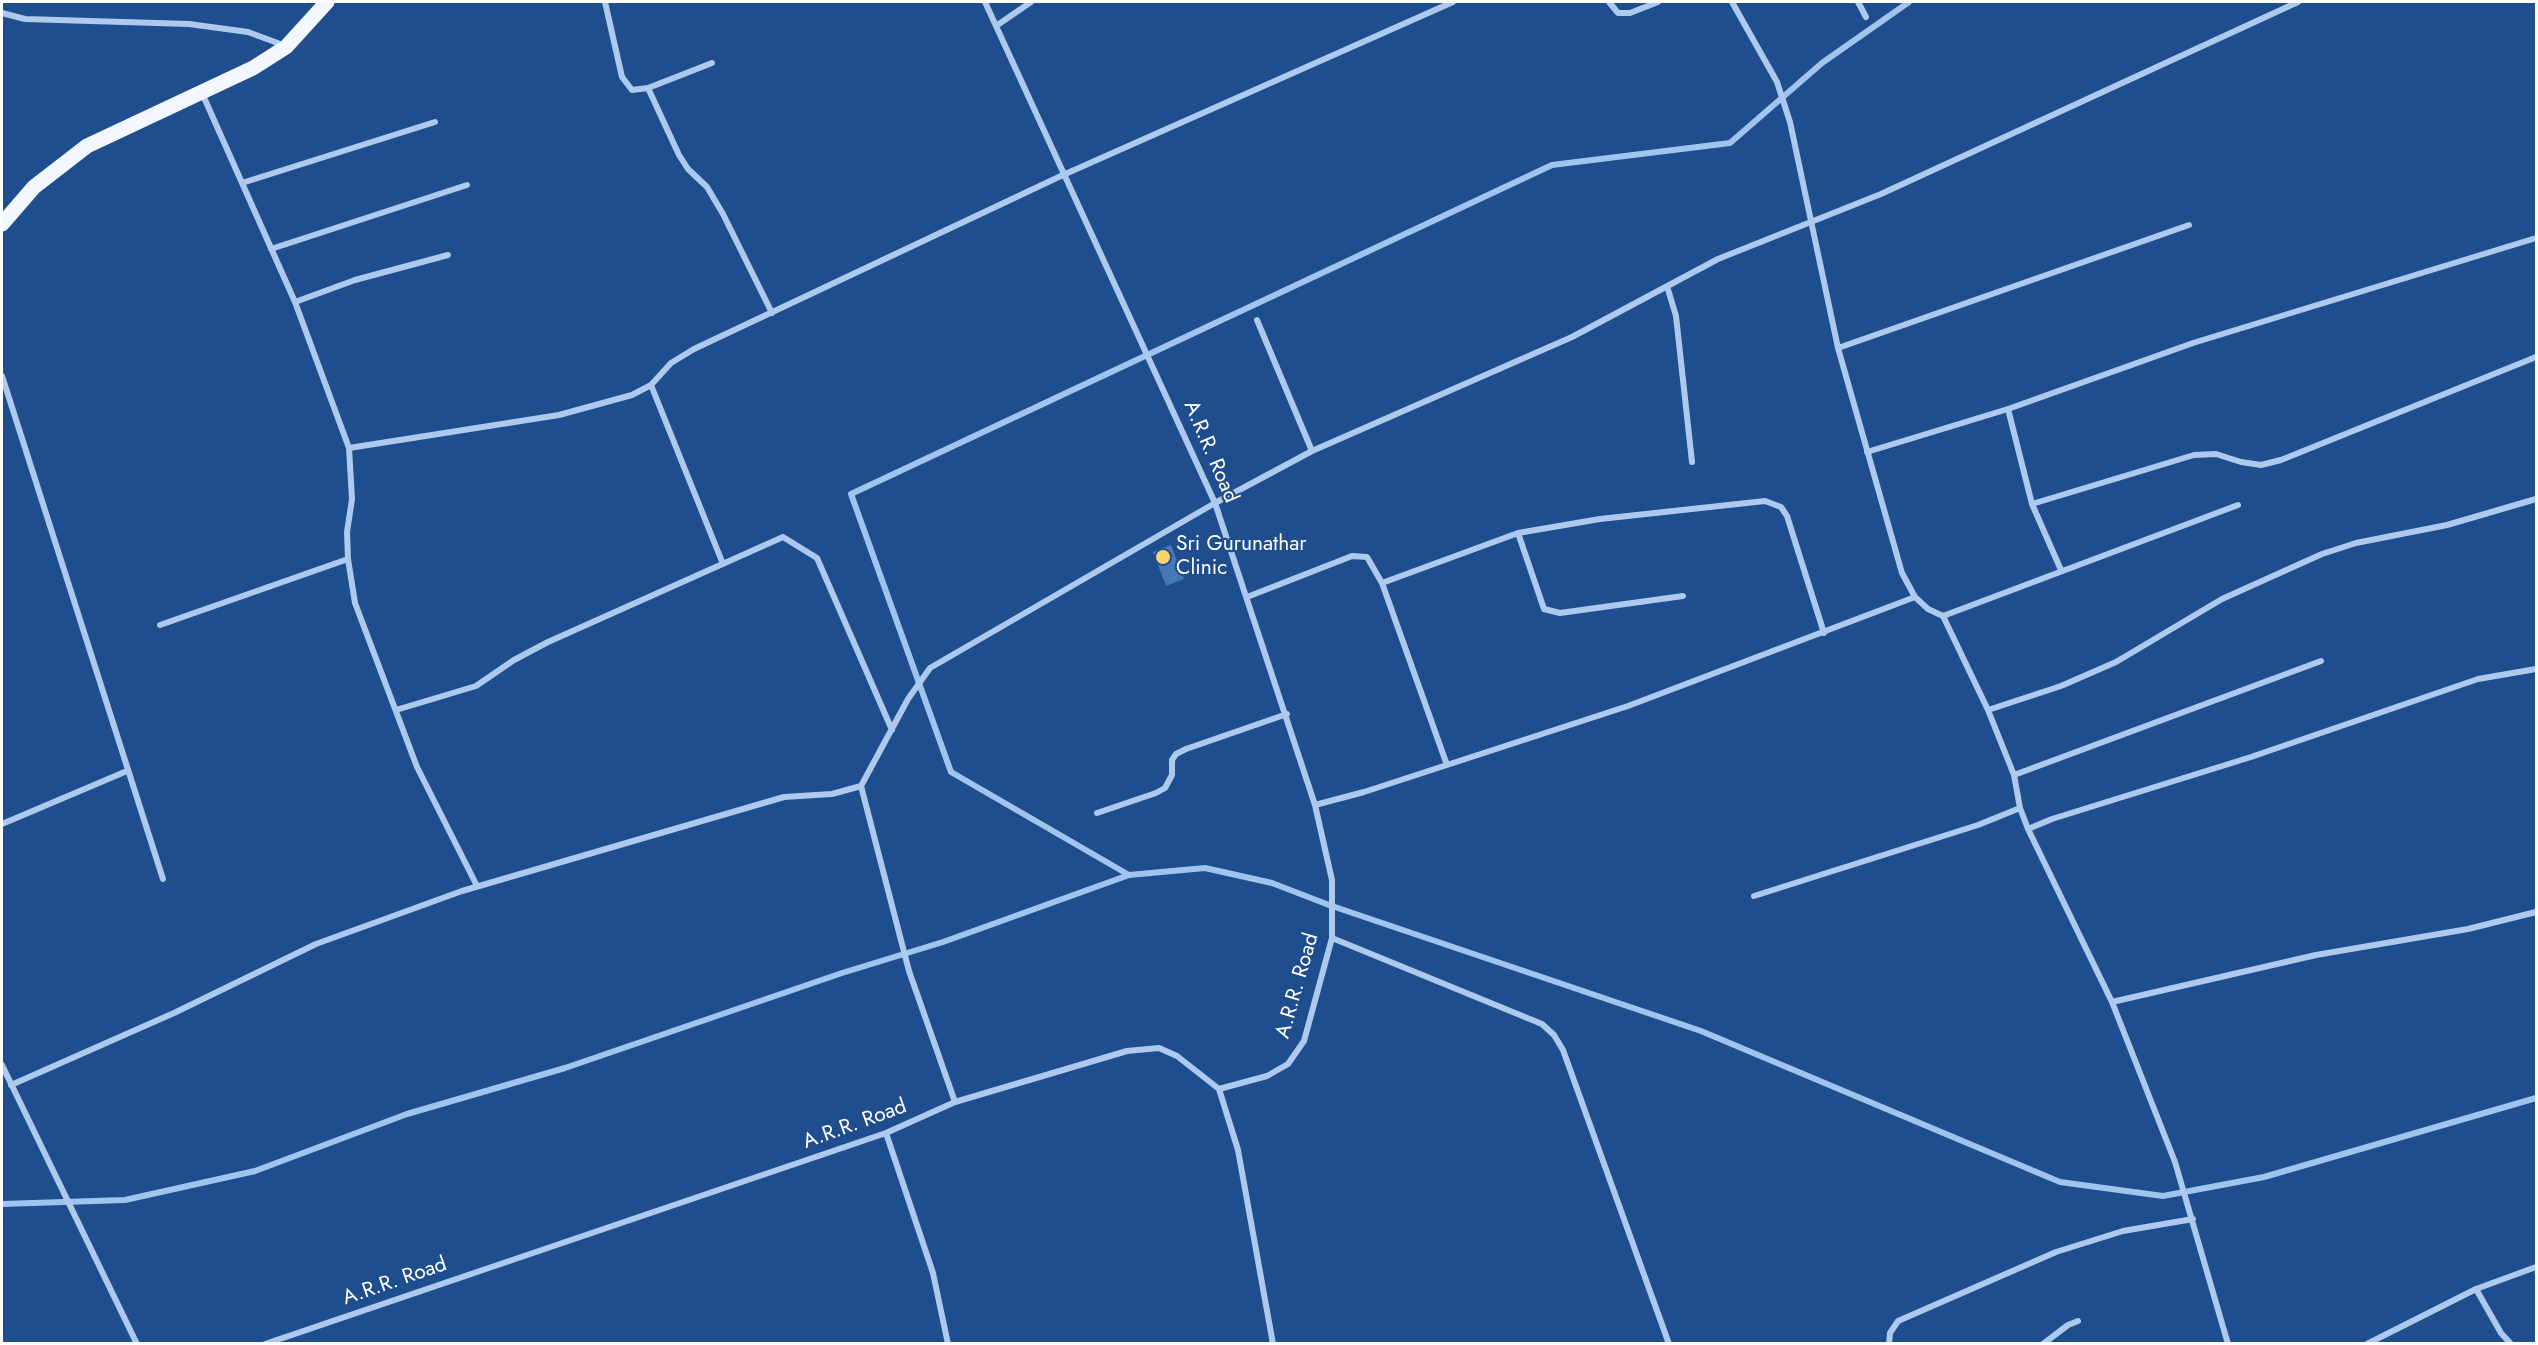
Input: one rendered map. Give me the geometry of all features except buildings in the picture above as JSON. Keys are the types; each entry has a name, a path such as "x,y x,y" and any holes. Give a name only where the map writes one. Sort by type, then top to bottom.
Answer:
{"main road":[{"path":"2,224 34,187 87,146 253,68 286,47 327,2"}],"street":[{"path":"605,2 627,86 632,90 648,88 712,63"},
{"name":"A.R.R. Road","path":"265,1344 886,1133 956,1102 1144,1047 1160,1048 1177,1056 1220,1089 1268,1076 1288,1065 1304,1041 1332,938 1332,880 1316,805 1215,502 985,2"},
{"path":"996,26 1031,2"},
{"path":"349,448 560,415 632,395 651,385 672,363 694,349 1063,175 1453,2"},
{"path":"1609,2 1618,12 1630,13 1658,2"},
{"path":"1732,2 1777,82 1790,122 1838,348 1902,573 1915,597 1928,609 1943,616 1988,710 2014,775 2020,808 2028,829 2112,1002 2175,1162 2228,1344"},
{"path":"1858,2 1866,17"},
{"path":"956,1102 909,971 861,786 908,699 930,668 1215,502 1312,451 1572,337 1718,258 1810,223 2027,129 2298,2"},
{"path":"2,13 25,19 189,24 248,32 286,47"},
{"path":"648,88 679,155 688,169 707,187 718,205 772,313"},
{"path":"201,92 295,302 349,448 352,499 347,532 348,560 355,603 417,767 477,886"},
{"path":"242,183 435,122"},
{"path":"271,249 467,185"},
{"path":"1838,348 2189,225"},
{"path":"1867,452 2008,409 2193,343 2536,238"},
{"path":"295,302 355,280 448,255"},
{"path":"1667,286 1676,316 1692,462"},
{"path":"1257,320 1312,451"},
{"path":"2032,504 2194,455 2216,454 2241,462 2261,465 2281,460 2536,357"},
{"path":"2,376 163,879"},
{"path":"651,385 723,564"},
{"path":"2008,409 2032,504 2061,570"},
{"path":"1988,710 2061,686 2116,662 2222,599 2322,554 2356,543 2447,525 2536,499"},
{"path":"1382,583 1518,533 1600,519 1765,501 1774,502 1787,516 1824,633"},
{"path":"1943,616 2238,505"},
{"path":"1518,533 1544,609 1560,613 1683,596"},
{"path":"396,710 476,686 514,660 548,642 783,537 817,558 892,730"},
{"path":"1247,597 1359,555 1371,562 1382,583 1447,765"},
{"path":"159,625 348,560"},
{"path":"1316,805 1628,706 1915,597"},
{"path":"2014,775 2321,661"},
{"path":"2028,829 2052,819 2251,757 2478,678 2536,669"},
{"path":"1097,813 1165,788 1172,775 1172,760 1176,754 1287,714"},
{"path":"2,824 127,771"},
{"path":"11,1085 174,1013 316,944 477,886 784,797 832,794 861,786"},
{"path":"1754,896 1978,825 2020,808"},
{"path":"2112,1002 2316,955 2468,929 2536,912"},
{"path":"1332,938 1542,1024 1554,1035 1563,1050 1670,1344"},
{"path":"2,1065 137,1344"},
{"path":"1220,1089 1238,1150 1273,1344"},
{"path":"886,1133 933,1273 948,1344"},
{"path":"1889,1344 1890,1333 1898,1321 2056,1252 2123,1231 2193,1219"},
{"path":"2367,1344 2476,1289 2536,1267"},
{"path":"2476,1289 2501,1333 2511,1344"},
{"path":"2043,1344 2068,1325 2078,1321"}],"waterway":[{"path":"1129,875 951,772 851,494 1552,165 1730,143 1822,63 1909,2"},
{"path":"2,1204 125,1200 255,1171 407,1114 565,1068 842,973 943,942 1129,875 1205,868 1272,883 1329,905 1701,1031 2060,1182 2163,1196 2264,1177 2536,1098"}],"place":[{"name":"Sri Gurunathar Clinic","path":"1163,557"}]}
